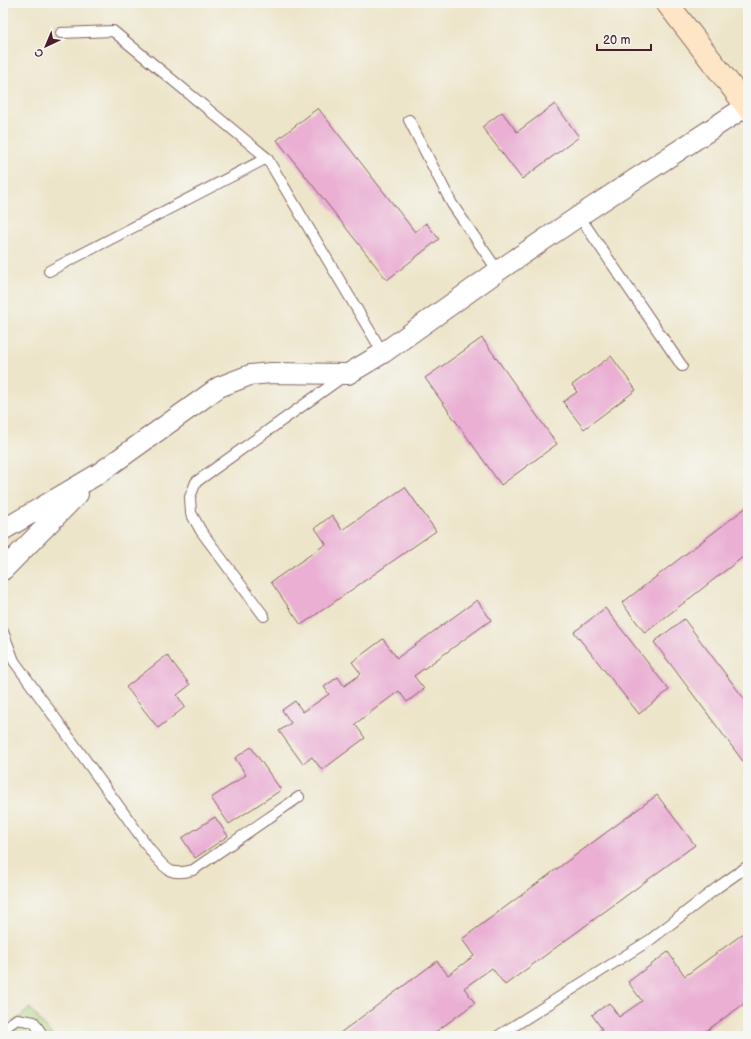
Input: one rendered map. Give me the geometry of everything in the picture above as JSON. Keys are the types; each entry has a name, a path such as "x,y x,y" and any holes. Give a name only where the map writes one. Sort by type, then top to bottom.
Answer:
{"main road":[{"path":"667,3 748,107"}],"street":[{"path":"3,530 98,474 219,387 250,375 271,373 348,374 383,353 498,271 580,216 748,107"},
{"path":"3,570 98,474"}],"lane":[{"path":"61,33 113,31 267,158 383,353"},
{"path":"409,120 452,204 498,271"},
{"path":"49,272 267,158"},
{"path":"580,216 682,366"},
{"path":"264,616 201,531 191,513 190,497 196,482 348,374"},
{"path":"3,632 14,661 154,856 162,865 172,872 182,873 193,870 299,797"},
{"path":"498,1036 650,940 718,887 748,866"},
{"path":"3,1029 17,1019 34,1022 43,1036"}],"green space":[{"path":"30,1008 53,1036 3,1036 3,1031"}],"building":[{"path":"555,104 579,137 522,179 482,127 502,112 517,132"},
{"path":"318,108 415,232 426,223 439,239 387,280 277,140"},
{"path":"482,338 557,444 501,485 425,378"},
{"path":"611,356 636,390 584,429 563,402 577,392 572,385"},
{"path":"405,487 436,531 301,625 271,582 326,544 315,528 332,515 342,530"},
{"path":"748,506 748,553 645,633 622,603"},
{"path":"477,600 491,620 414,676 424,689 407,702 399,691 355,724 365,738 322,770 312,757 303,764 279,731 291,723 282,710 295,701 303,712 329,694 324,687 338,677 344,686 361,674 352,662 383,639 397,658"},
{"path":"605,608 669,690 639,714 574,632"},
{"path":"684,619 748,704 748,768 654,642"},
{"path":"167,655 190,685 177,695 185,707 158,728 126,687"},
{"path":"251,747 281,790 229,824 211,798 246,775 235,758"},
{"path":"657,795 695,845 505,985 492,968 464,988 475,1003 430,1036 336,1036 437,961 448,975 474,956 462,939"},
{"path":"215,817 228,836 195,858 182,838"},
{"path":"748,930 748,1001 699,1036 592,1036 602,1029 592,1015 609,1003 619,1017 642,1001 628,982 668,952 685,976"}]}
